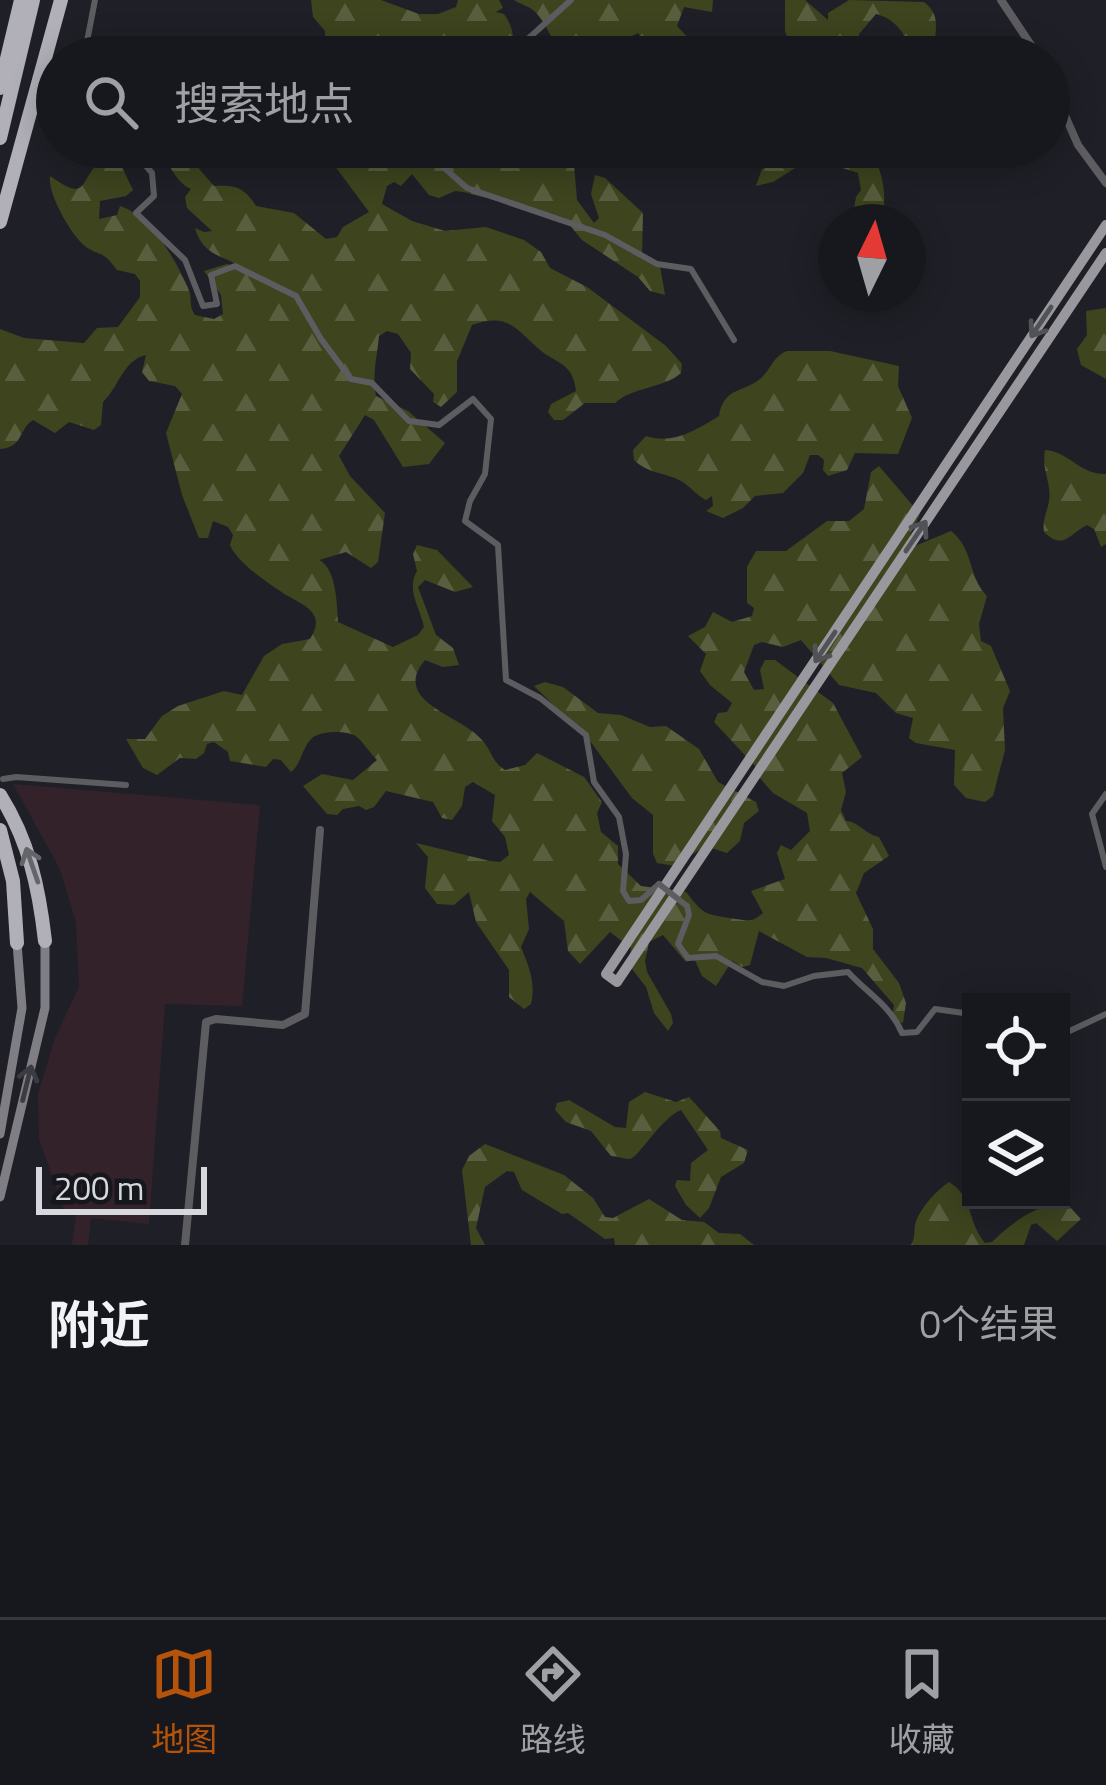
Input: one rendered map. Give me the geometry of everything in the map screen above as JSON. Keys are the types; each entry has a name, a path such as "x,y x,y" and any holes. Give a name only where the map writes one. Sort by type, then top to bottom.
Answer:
{"highway":[{"path":"0,88 21,0"},
{"path":"0,138 33,0"},
{"path":"50,36 59,3"},
{"path":"0,222 36,88"},
{"path":"2,787 38,882 45,941"},
{"path":"0,830 13,880 17,943"}],"main road":[{"path":"1106,225 612,978 1106,253"},
{"path":"0,1197 45,1008 45,941"},
{"path":"0,1134 22,1008 17,943"}],"street":[{"path":"88,36 95,0"},
{"path":"531,36 571,0"},
{"path":"1001,0 1026,36"},
{"path":"1070,127 1106,183"},
{"path":"148,168 154,196 136,214 185,260 203,306 217,304 211,275 235,266 296,296 351,379 372,382 409,421 439,425 473,398 491,419 485,474 464,521 498,545 506,680 540,698 586,735 594,782 619,817 626,854 623,891 629,901 640,900 659,884 687,906 689,915 678,944 688,958 716,956 762,982 784,986 848,972 894,1013 902,1033 917,1032 935,1009 962,1013"},
{"path":"444,168 467,188 605,235 657,264 691,269 734,340"},
{"path":"2,787 16,777 125,785"},
{"path":"1106,794 1092,814 1106,867"},
{"path":"184,1245 206,1022 283,1025 305,1014 320,830"},
{"path":"1070,1031 1106,1014"}],"shaded area":[{"path":"13,784 260,805 242,1006 165,1004 149,1224 91,1218 88,1245 72,1245 76,1214 65,1212 39,1139 38,1094 55,1038 79,987 76,922 60,869"}],"green space":[{"path":"311,0 381,0 419,14 438,14 456,7 458,0 499,0 503,8 496,12 504,14 513,36 325,36 313,17"},
{"path":"514,0 713,0 712,12 684,7 677,26 687,36 551,36 533,10"},
{"path":"785,0 805,0 828,20 828,13 849,0 924,2 936,21 935,36 903,36 890,20 876,14 859,36 787,36"},
{"path":"94,168 122,168 133,190 100,201 99,219 117,215 120,206 132,211 161,240 176,264 195,315 214,319 223,314 221,295 204,271 227,264 244,270 204,245 195,228 212,231 187,208 185,197 191,189 171,168 198,168 214,186 238,188 256,206 294,213 326,239 337,237 343,227 369,212 336,168 574,168 577,200 594,223 599,218 591,194 595,175 605,178 643,213 642,256 660,266 665,295 650,291 638,277 582,240 564,218 464,192 439,198 429,195 412,174 401,186 394,182 387,186 382,204 412,221 445,231 486,227 524,240 541,252 550,268 587,287 666,346 682,364 681,373 615,403 585,403 563,420 554,420 548,412 551,404 576,391 571,374 510,325 484,321 472,325 457,361 457,392 441,407 410,369 411,353 398,334 387,331 379,336 376,396 408,411 445,443 429,464 403,467 374,420 365,415 339,456 350,476 385,513 378,562 371,568 346,552 319,560 332,578 338,622 393,647 424,627 413,592 417,545 437,550 473,587 455,592 425,580 418,587 436,635 453,648 459,665 443,667 425,660 417,674 416,687 422,697 472,731 505,770 525,765 537,753 584,777 602,802 597,813 601,832 618,846 618,864 641,886 686,892 707,913 753,920 763,913 751,891 785,879 777,853 781,845 791,850 810,831 807,813 773,793 714,722 732,703 700,671 706,654 688,636 705,627 713,612 732,622 752,616 754,608 747,603 747,567 756,551 786,551 827,521 849,521 864,509 871,472 879,466 920,514 908,540 915,546 951,531 958,538 987,596 979,624 981,641 991,646 1010,691 1003,708 1005,750 993,796 985,802 966,798 954,785 955,750 909,738 913,718 896,713 876,693 839,685 801,640 783,647 754,645 744,672 754,690 764,689 760,670 765,660 775,660 833,703 862,757 842,773 846,792 841,810 846,821 879,837 889,856 864,873 856,893 873,929 873,949 899,983 906,1003 903,1023 892,1020 894,1005 862,968 807,957 759,931 750,965 742,967 732,961 716,986 702,976 694,958 686,962 663,935 649,942 647,972 671,1014 668,1031 629,965 631,948 610,932 580,964 568,951 564,921 530,892 526,899 529,929 521,947 531,975 532,996 524,1009 509,997 509,970 476,922 469,892 454,905 437,904 425,888 428,857 416,843 500,862 509,855 505,837 492,821 495,795 473,782 465,787 462,806 452,820 442,818 433,802 386,791 374,807 327,814 303,786 322,774 353,780 377,760 357,737 341,732 311,739 291,772 281,760 273,759 266,767 230,761 228,752 214,742 196,759 180,758 157,775 143,768 126,739 145,739 162,716 178,706 224,691 242,695 264,656 282,644 310,639 314,614 239,558 230,545 233,535 228,527 213,521 208,538 199,538 166,433 182,394 175,386 149,381 142,372 146,355 132,362 103,402 101,425 94,430 69,422 55,433 33,420 17,442 0,449 0,329 24,338 84,343 97,328 118,327 140,297 135,274 117,270 86,247 56,203 50,176 77,189"},
{"path":"765,168 795,168 756,186"},
{"path":"843,168 878,168 884,204 855,204 861,190 858,173"},
{"path":"1106,308 1106,379 1081,365 1077,349 1087,335 1086,311"},
{"path":"787,351 830,351 899,366 898,386 912,418 898,454 855,453 847,470 828,476 824,460 810,455 803,473 783,493 755,496 723,518 706,511 713,506 712,496 706,500 681,481 634,460 633,450 646,436 675,437 719,416 729,396 760,379"},
{"path":"1045,450 1106,474 1106,544 1101,547 1094,529 1087,525 1062,541 1044,532 1050,494"},
{"path":"545,682 563,687 598,713 621,715 650,727 666,726 699,749 718,782 756,802 759,811 744,823 740,841 727,853 705,846 675,866 657,863 653,815 632,798 590,741 534,686"},
{"path":"645,1092 676,1102 689,1097 721,1138 748,1150 744,1163 721,1177 700,1218 675,1186 677,1180 690,1181 691,1163 708,1150 681,1110 630,1159 611,1156 591,1131 566,1122 555,1110 557,1103 569,1100 615,1127 626,1128 629,1102"},
{"path":"485,1144 564,1175 593,1198 605,1217 613,1218 649,1199 682,1220 704,1222 719,1233 740,1234 754,1245 615,1245 614,1238 605,1239 522,1190 514,1172 507,1171 485,1187 476,1228 485,1245 471,1245 462,1170 469,1156"},
{"path":"949,1182 957,1188 962,1209 969,1209 985,1243 1039,1209 1070,1207 1081,1219 1057,1241 1036,1223 1024,1245 911,1245 920,1213"}]}
